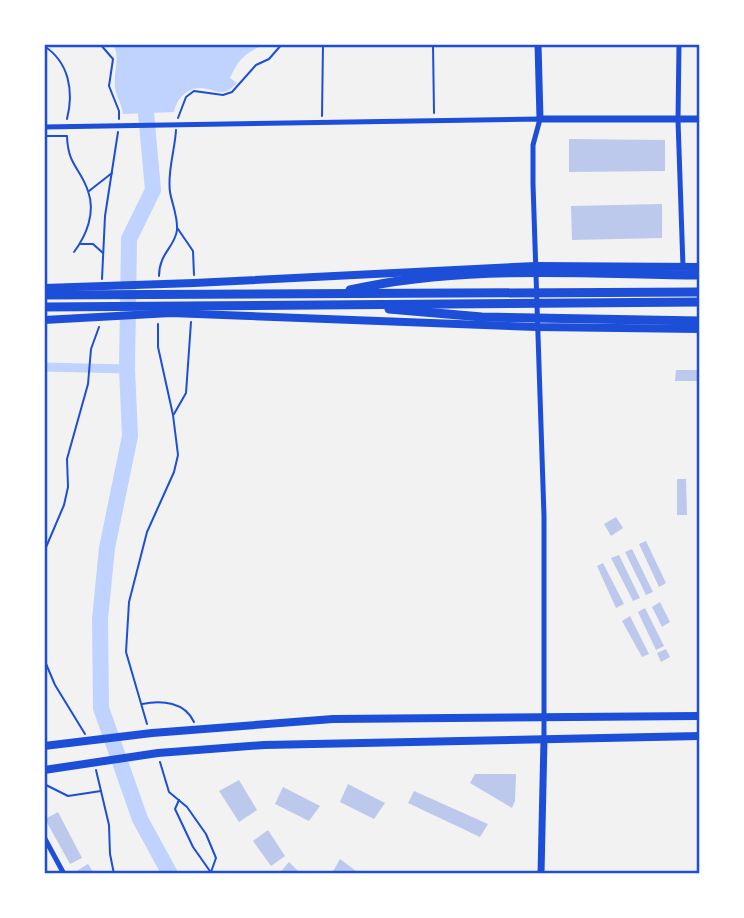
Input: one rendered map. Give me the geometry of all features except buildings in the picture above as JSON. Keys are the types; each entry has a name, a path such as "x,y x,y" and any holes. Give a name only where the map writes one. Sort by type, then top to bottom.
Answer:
{"highway":[{"path":"334,293 391,280 482,274 700,275"},
{"path":"44,295 700,292"},
{"path":"44,307 700,302"},
{"path":"332,304 482,317 700,321"}],"main road":[{"path":"44,288 194,284 535,266 700,267"},
{"path":"44,320 171,313 537,327 700,329"},
{"path":"44,746 150,731 333,719 700,716"},
{"path":"44,770 158,753 264,745 700,736"}],"street":[{"path":"538,44 540,119 533,145 544,516 541,874"},
{"path":"679,44 678,120 683,267"},
{"path":"44,127 700,119"},
{"path":"44,837 64,874"}],"path":[{"path":"100,44 113,59 109,86 119,111 119,120"},
{"path":"159,281 160,264 177,229 170,190 171,165 178,113 182,104 194,91 223,94 232,92 256,65 269,60 282,44"},
{"path":"322,123 323,44"},
{"path":"433,44 434,121"},
{"path":"44,46 63,64 70,84 65,127"},
{"path":"101,290 105,216 118,133"},
{"path":"44,136 66,136 67,155 89,192 91,218 74,253"},
{"path":"89,192 113,172"},
{"path":"177,229 193,251 194,284"},
{"path":"80,244 93,244 103,253"},
{"path":"173,415 186,393 192,314"},
{"path":"150,731 126,652 129,602 146,532 174,472 178,455 173,415 158,347 158,320"},
{"path":"44,552 64,505 68,487 67,459 88,384 91,354 99,327"},
{"path":"141,704 157,701 174,704 190,714 197,729"},
{"path":"158,753 169,792 187,807 206,834 216,858 211,873"},
{"path":"44,783 68,796 102,791"},
{"path":"179,800 175,809 193,847 211,873"}],"water":[{"path":"113,44 264,44 240,61 230,78 237,83 227,91 196,88 183,95 174,112 123,114 115,88 117,60"}],"waterway":[{"path":"149,95 146,113 153,190 129,239 127,369 130,436 107,548 100,619 101,708 140,819 170,874"},
{"path":"44,367 127,369"}]}
